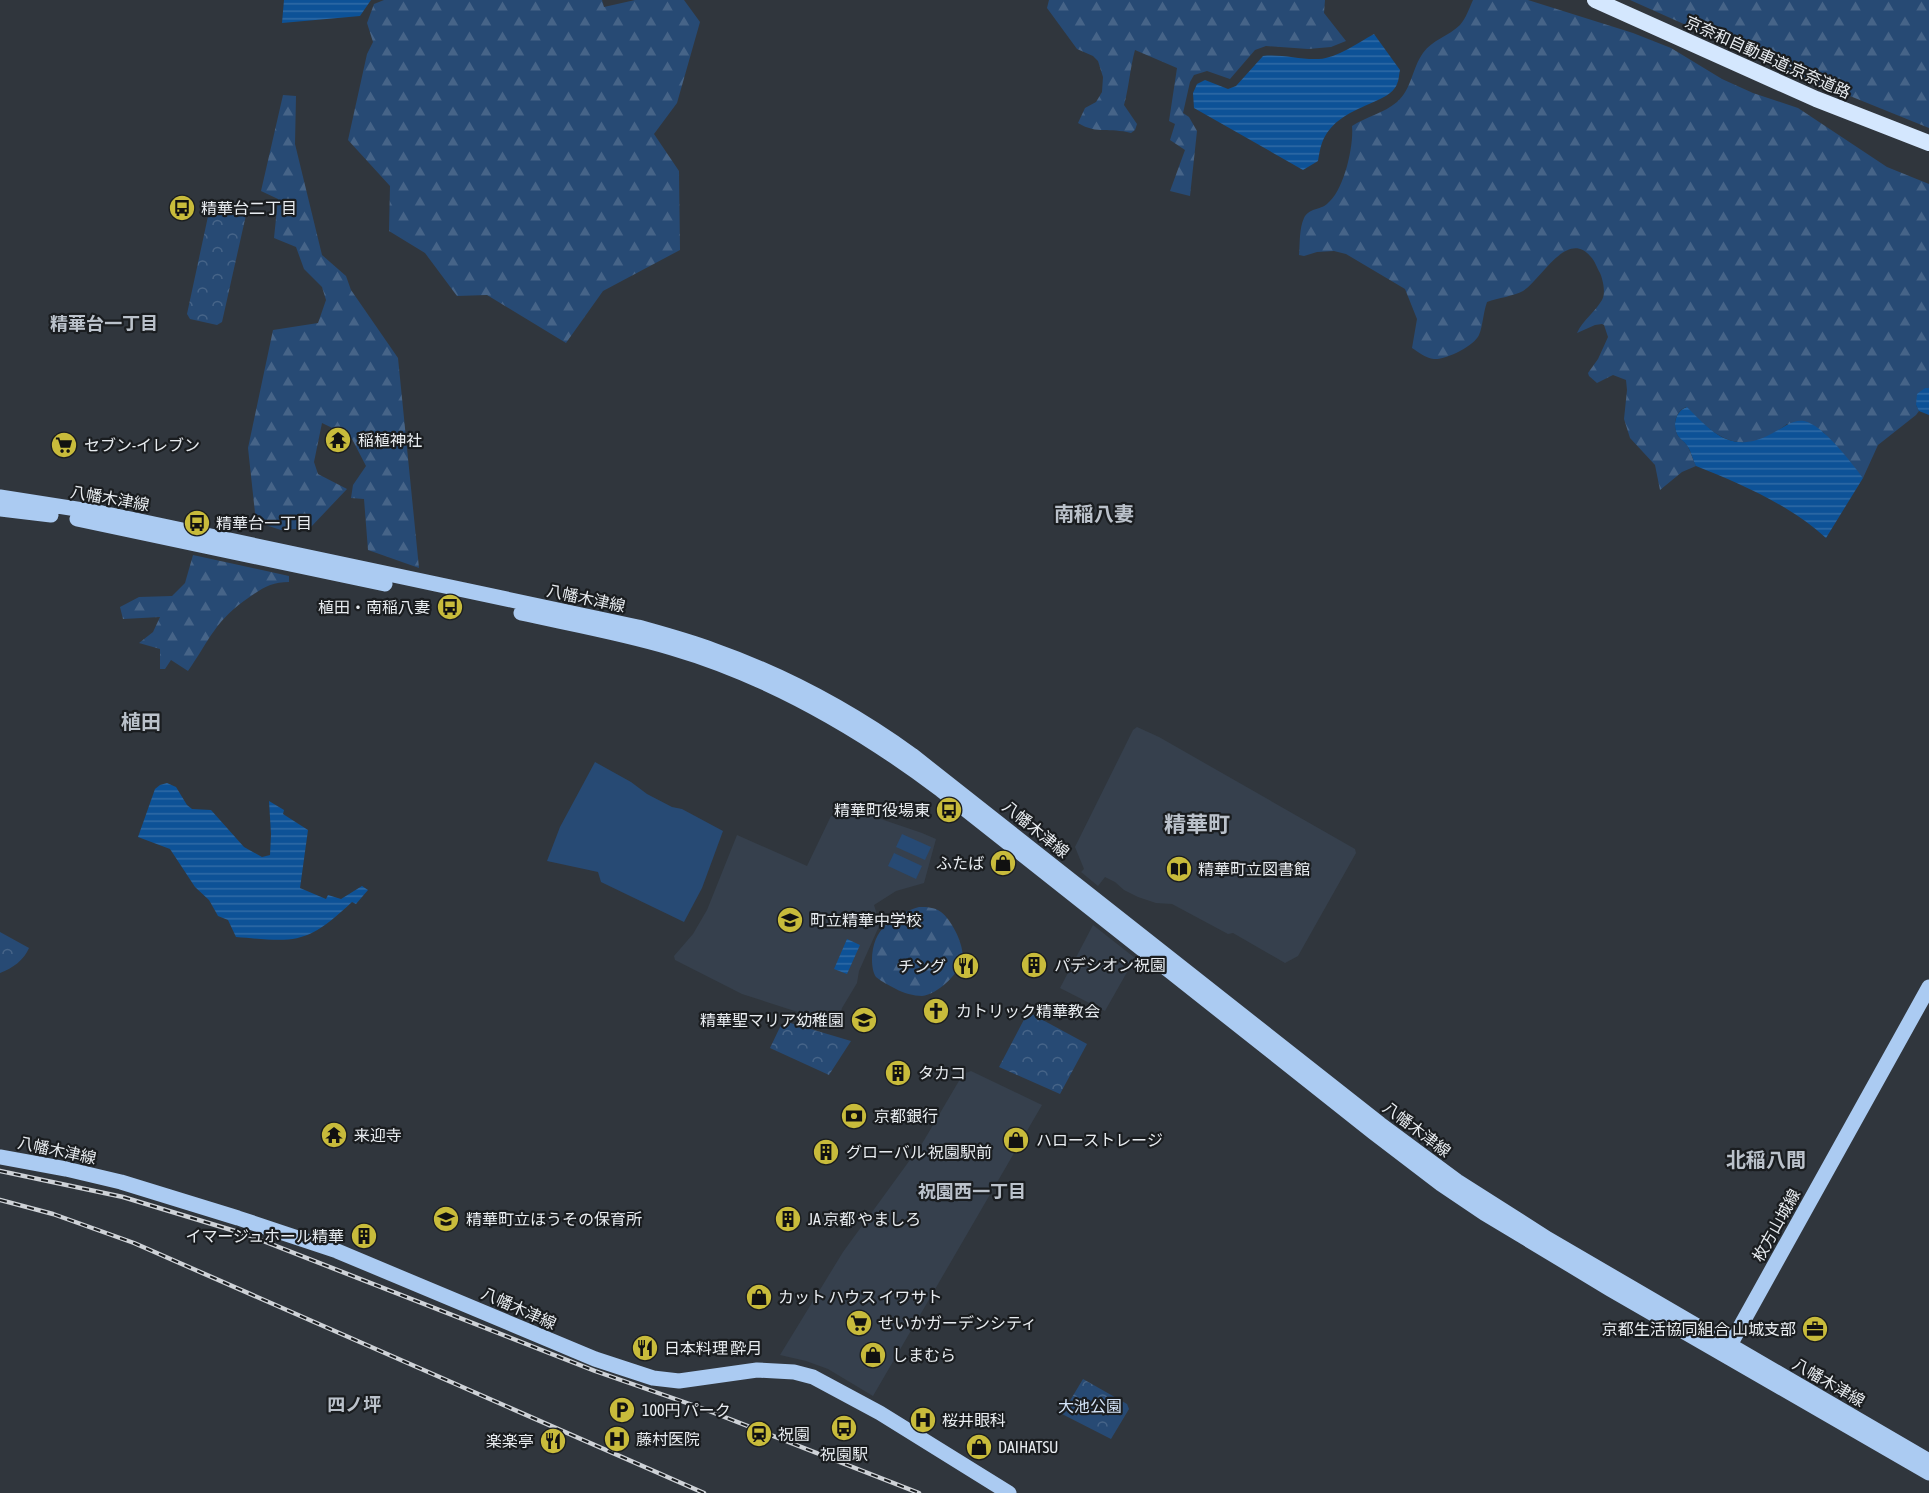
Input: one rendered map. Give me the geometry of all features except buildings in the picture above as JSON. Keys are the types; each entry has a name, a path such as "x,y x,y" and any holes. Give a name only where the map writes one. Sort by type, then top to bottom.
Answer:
{"highway":[{"name":"京奈和自動車道;京奈道路","path":"1595,0 1816,99 1929,143"},
{"name":"京奈和自動車道;京奈道路","path":"1609,0 1795,84 1929,137"}],"main road":[{"name":"八幡木津線","path":"0,497 102,513 638,627 712,649 795,684 864,723 912,755 1380,1124 1457,1181 1929,1473"},
{"name":"八幡木津線","path":"0,509 100,524 638,639 672,648 790,694 859,733 914,770 1441,1184 1484,1213 1560,1259 1929,1461"},
{"name":"枚方山城線","path":"1728,1350 1929,987"},
{"name":"八幡木津線","path":"0,1157 121,1182 326,1247 595,1359 653,1378 679,1381 757,1370 794,1372 813,1377 880,1413 1009,1493"}],"shaded area":[{"path":"284,0 371,0 360,16 282,23"},
{"path":"1374,34 1400,70 1397,84 1384,97 1339,120 1329,130 1322,143 1318,161 1303,170 1194,108 1193,93 1197,84 1205,80 1228,89 1236,86 1263,56 1326,58 1347,50"},
{"path":"1929,388 1929,415 1919,411 1916,405 1917,394"},
{"path":"1687,407 1717,434 1738,442 1750,442 1763,438 1797,421 1804,421 1820,429 1863,478 1826,538 1781,505 1696,466 1688,447 1678,436 1675,428 1677,415"},
{"path":"1137,727 1159,737 1355,849 1356,853 1298,956 1285,963 1233,933 1228,934 1172,904 1156,903 1138,897 1105,877 1098,886 1081,872 1084,869 1075,847 1133,730"},
{"path":"167,783 176,787 192,809 211,810 244,847 262,857 270,855 269,801 284,810 283,814 308,830 300,888 326,899 328,895 341,899 362,886 368,890 356,904 352,902 323,926 300,938 273,940 236,937 228,920 218,916 209,900 195,887 170,849 138,837 155,789"},
{"name":"町立精華中学校","path":"831,816 872,816 936,839 924,883 896,891 874,905 880,924 859,971 857,983 842,1008 838,1025 742,994 675,960 674,956 693,934 707,910 737,835 807,866"},
{"path":"1093,925 1135,958 1105,1011 1060,988"},
{"path":"847,939 860,945 847,974 834,969"},
{"path":"971,1071 1042,1105 873,1396 828,1369 780,1355 843,1252 923,1142 963,1074"}],"green space":[{"path":"384,0 602,0 604,7 635,0 684,0 700,22 677,103 654,134 679,171 680,250 603,291 566,343 487,295 457,296 425,253 389,231 390,186 348,140 367,54 373,42 367,23 374,4"},
{"path":"1049,0 1325,0 1324,13 1346,41 1331,47 1308,49 1266,46 1255,50 1230,79 1207,71 1194,75 1190,82 1183,113 1189,117 1197,131 1190,196 1170,191 1185,150 1170,140 1175,124 1169,121 1177,68 1135,50 1124,105 1137,124 1135,130 1131,133 1085,127 1078,123 1085,108 1096,102 1102,92 1103,77 1098,61 1093,56 1077,49 1047,8"},
{"path":"1473,0 1528,0 1633,33 1671,48 1722,79 1753,93 1798,108 1887,167 1929,184 1929,388 1925,388 1916,405 1919,411 1916,415 1878,445 1863,478 1823,432 1787,424 1763,439 1751,442 1729,440 1711,430 1686,407 1677,415 1675,428 1678,436 1688,447 1696,466 1682,472 1660,490 1655,465 1630,438 1624,419 1626,380 1613,375 1597,383 1588,373 1598,359 1608,337 1602,324 1577,333 1604,294 1604,286 1596,265 1591,257 1582,250 1573,249 1564,252 1523,291 1487,302 1479,335 1472,344 1459,352 1439,359 1425,356 1412,348 1417,319 1405,289 1346,254 1334,251 1299,255 1300,231 1304,218 1309,212 1324,206 1333,198 1343,179 1347,168 1352,126 1386,109 1402,97 1423,53 1460,25"},
{"path":"1630,0 1929,0 1929,128 1798,75"},
{"path":"283,95 296,96 295,144 322,255 346,276 351,290 398,358 419,568 368,550 364,499 351,498 353,485 366,466 351,437 322,423 314,462 318,474 347,489 310,528 281,530 256,522 248,448 273,330 318,323 326,300 322,287 304,269 296,247 274,238 278,199 261,191"},
{"path":"210,207 246,215 222,322 217,325 190,319 187,314"},
{"path":"193,555 289,576 289,582 273,584 265,588 229,613 188,671 171,660 165,669 160,669 160,649 139,643 153,632 160,617 123,619 120,607 139,597 172,596 185,583"},
{"path":"595,762 631,782 647,794 672,807 682,809 723,831 702,888 684,922 601,882 598,872 547,861 560,827"},
{"path":"902,834 931,847 925,860 896,847"},
{"path":"894,853 922,866 916,879 888,866"},
{"path":"919,907 936,909 945,916 957,935 963,955 960,966 946,983 934,992 922,996 902,992 876,977 872,962 873,949 880,932 893,919"},
{"path":"0,932 29,948 18,963 0,973"},
{"path":"1028,1012 1087,1044 1060,1094 999,1067"},
{"path":"787,1022 851,1041 829,1075 770,1048 781,1025"},
{"name":"大池公園","path":"1083,1379 1127,1404 1129,1409 1111,1439 1062,1414"}],"railway":[{"path":"0,1171 123,1197 248,1235 595,1371 704,1409 919,1493"},
{"path":"0,1200 53,1214 134,1243 704,1493"}],"place":[{"name":"精華台二丁目","path":"182,208"},
{"name":"稲植神社","path":"338,440"},
{"name":"セブン-イレブン","path":"64,445"},
{"name":"精華台一丁目","path":"197,523"},
{"name":"植田・南稲八妻","path":"450,607"},
{"name":"精華町役場東","path":"949,810"},
{"name":"ふたば","path":"1003,863"},
{"name":"精華町立図書館","path":"1179,869"},
{"name":"町立精華中学校","path":"790,920"},
{"name":"パデシオン祝園","path":"1034,965"},
{"name":"チング","path":"966,966"},
{"name":"カトリック精華教会","path":"936,1011"},
{"name":"精華聖マリア幼稚園","path":"864,1020"},
{"name":"タカコ","path":"898,1073"},
{"name":"京都銀行","path":"854,1116"},
{"name":"来迎寺","path":"334,1135"},
{"name":"ハローストレージ","path":"1016,1140"},
{"name":"グローバル 祝園駅前","path":"826,1152"},
{"name":"精華町立ほうその保育所","path":"446,1219"},
{"name":"JA 京都 やましろ","path":"788,1219"},
{"name":"イマージュホール精華","path":"364,1236"},
{"name":"カット ハウス イワサト","path":"759,1297"},
{"name":"せいかガーデンシティ","path":"859,1323"},
{"name":"京都生活協同組合 山城支部","path":"1815,1329"},
{"name":"日本料理 酔月","path":"645,1348"},
{"name":"しまむら","path":"873,1355"},
{"name":"100円 パーク","path":"622,1410"},
{"name":"桜井眼科","path":"923,1420"},
{"name":"祝園駅","path":"844,1428"},
{"name":"祝園","path":"759,1434"},
{"name":"藤村医院","path":"617,1439"},
{"name":"楽楽亭","path":"553,1441"},
{"name":"DAIHATSU","path":"979,1447"}],"district":[{"name":"精華台一丁目","path":"104,324"},
{"name":"南稲八妻","path":"1094,514"},
{"name":"植田","path":"141,722"},
{"name":"精華町","path":"1197,824"},
{"name":"北稲八間","path":"1766,1160"},
{"name":"祝園西一丁目","path":"972,1192"},
{"name":"四ノ坪","path":"354,1405"}]}
